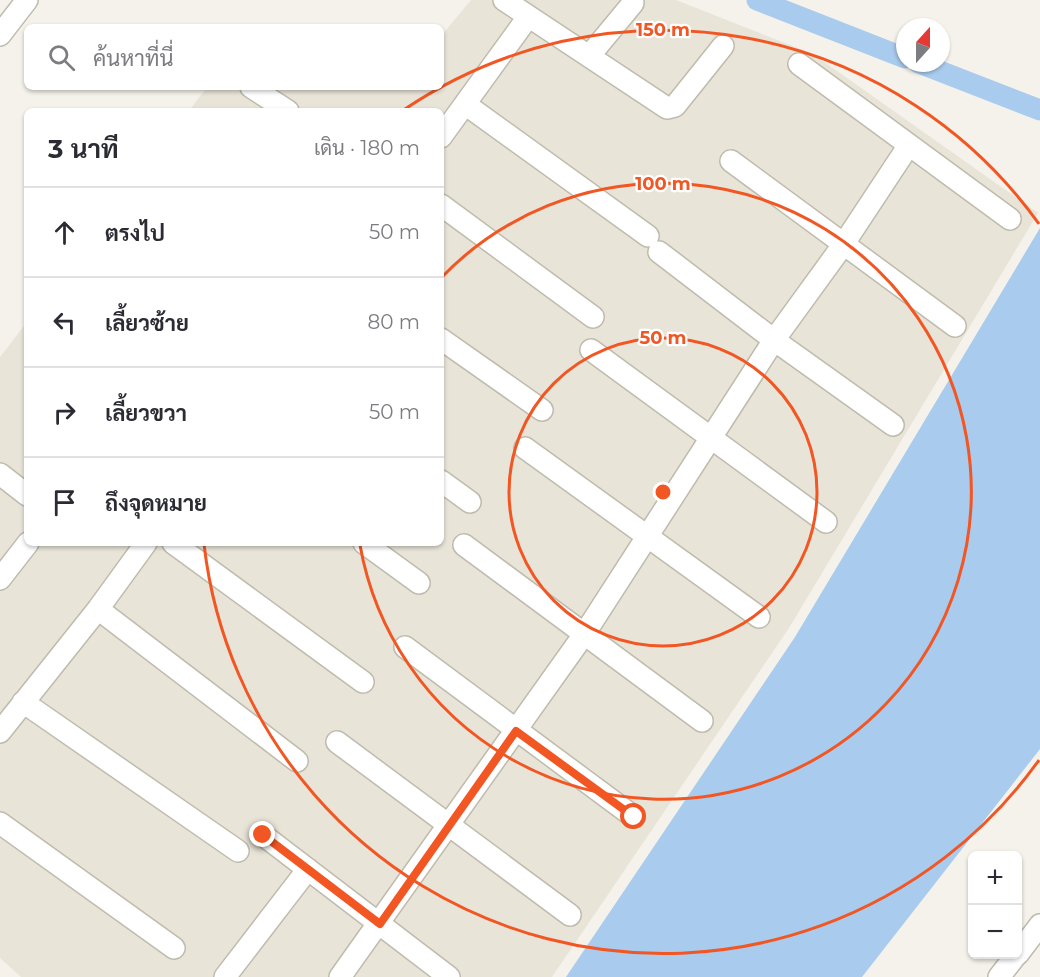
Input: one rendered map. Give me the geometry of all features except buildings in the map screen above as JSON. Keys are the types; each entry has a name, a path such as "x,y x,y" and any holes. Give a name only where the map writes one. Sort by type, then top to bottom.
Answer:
{"street":[{"path":"0,35 27,0"},
{"path":"504,0 667,108 675,105 723,46"},
{"path":"590,55 633,3"},
{"path":"444,133 528,16"},
{"path":"799,64 1010,219"},
{"path":"256,90 283,108"},
{"path":"465,104 653,244 774,340 893,425"},
{"path":"340,977 380,924 585,633 774,340 843,245 909,145"},
{"path":"731,162 955,326"},
{"path":"444,207 593,317"},
{"path":"444,341 542,410"},
{"path":"591,350 826,522"},
{"path":"525,448 759,617"},
{"path":"0,474 24,493"},
{"path":"444,483 470,502"},
{"path":"464,545 702,721"},
{"path":"0,579 26,546"},
{"path":"0,732 98,609 144,546"},
{"path":"177,546 363,682"},
{"path":"368,546 419,584"},
{"path":"98,609 297,761"},
{"path":"405,647 634,817"},
{"path":"23,702 238,851"},
{"path":"337,742 570,915"},
{"path":"0,823 174,948"},
{"path":"263,835 449,977"},
{"path":"225,977 308,869"},
{"path":"1022,948 1040,925"},
{"path":"999,977 1013,959"}],"shaded area":[{"path":"471,0 676,0 813,54 1038,213 789,628 552,977 21,977 0,958 0,357 24,326 24,546 444,546 444,108 191,108 205,90 444,90 444,32"}],"water":[{"path":"1040,228 1040,749 862,977 566,977 795,637"}],"waterway":[{"path":"757,0 896,54"},
{"path":"942,72 1040,110"}],"route":[{"path":"263,835 380,924 516,731 634,817"}]}
